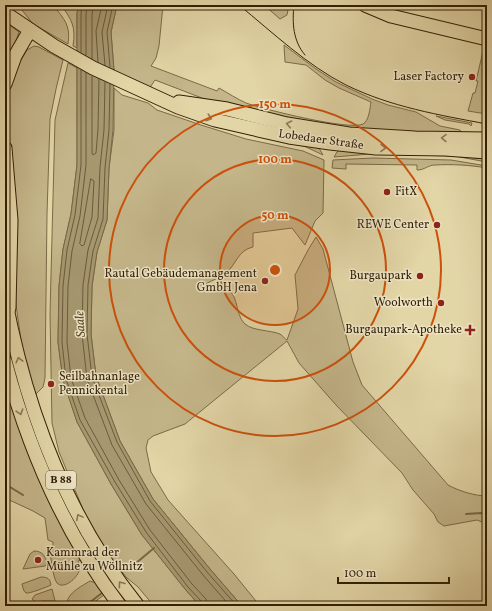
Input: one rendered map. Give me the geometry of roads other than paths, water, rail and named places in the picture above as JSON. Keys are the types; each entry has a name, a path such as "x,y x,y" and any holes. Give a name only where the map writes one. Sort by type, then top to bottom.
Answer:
{"main road":[{"path":"5,84 15,56 30,30 11,5"},
{"path":"365,5 392,16 487,39"},
{"name":"Lobedaer Straße","path":"5,13 54,46 72,56 139,90 178,107 215,120 289,137 330,143 376,148 445,149 487,152"},
{"name":"Lobedaer Straße","path":"160,99 227,109 287,124 349,134 415,138 487,139"},
{"path":"5,148 11,220 8,316"},
{"name":"B 88","path":"5,298 22,374 51,458 67,494 95,546 138,606"},
{"name":"B 88","path":"5,361 22,420 47,482 88,558 120,606"}],"water":[{"name":"Saale","path":"79,5 117,5 111,32 114,71 113,130 109,168 107,220 97,252 92,286 91,334 96,376 120,441 153,499 242,606 200,606 142,535 111,484 77,422 63,380 58,342 59,286 63,249 71,214 77,165 77,13"}],"waterway":[{"path":"5,484 23,495"},
{"path":"466,514 481,513 487,515"},
{"path":"129,569 154,548"},
{"path":"85,606 102,593"}],"tram line":[{"path":"239,5 304,58 346,85 363,93 398,105 433,114 487,124"},
{"path":"294,5 294,32 298,44 305,55"}],"place":[{"name":"Laser Factory","path":"472,77"},
{"name":"FitX","path":"387,192"},
{"name":"REWE Center","path":"437,225"},
{"name":"Burgaupark","path":"420,276"},
{"name":"Rautal Gebäudemanagement GmbH Jena","path":"265,281"},
{"name":"Woolworth","path":"441,303"},
{"name":"Burgaupark-Apotheke","path":"470,330"},
{"name":"Seilbahnanlage Pennickental","path":"51,384"},
{"name":"Kammrad der Mühle zu Wöllnitz","path":"38,560"}]}
